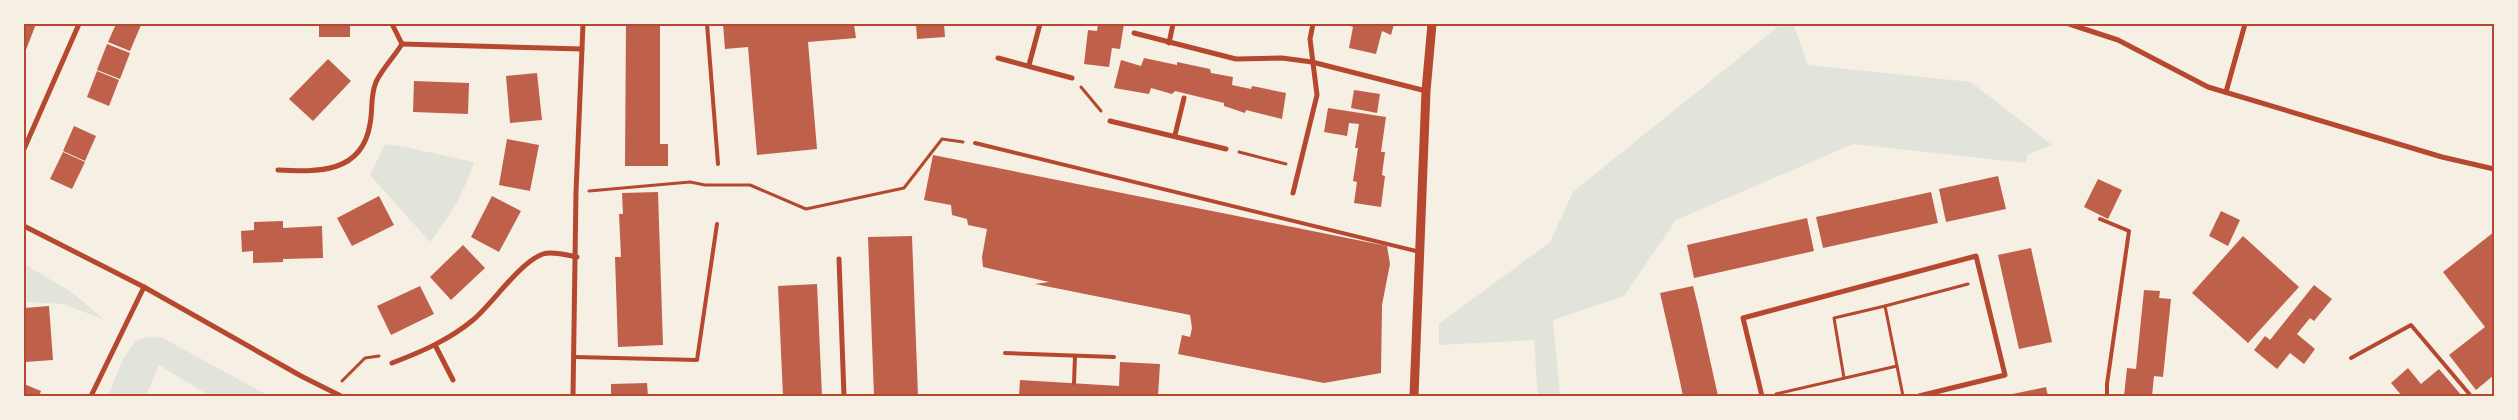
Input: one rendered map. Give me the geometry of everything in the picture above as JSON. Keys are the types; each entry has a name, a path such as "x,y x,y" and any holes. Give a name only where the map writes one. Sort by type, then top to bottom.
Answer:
{"street":[{"path":"24,149 79,24"},
{"path":"392,24 402,44"},
{"path":"573,396 577,257 576,192 584,24"},
{"path":"1028,65 1040,24"},
{"path":"1169,43 1173,24"},
{"path":"1293,193 1317,96 1310,38 1313,24"},
{"path":"1414,396 1426,91 1432,24"},
{"path":"2069,24 2118,40 2208,87 2442,157 2494,169"},
{"path":"2226,92 2245,24"},
{"path":"1134,33 1236,59 1282,58 1312,62 1426,91"},
{"path":"402,44 582,49"},
{"path":"278,170 326,171 342,165 356,154 365,140 370,124 376,82 402,44"},
{"path":"998,58 1072,78"},
{"path":"1175,135 1184,98"},
{"path":"1110,121 1175,135 1226,149"},
{"path":"24,226 144,287 341,396"},
{"path":"392,363 434,345 472,321 495,300 531,260 544,253 577,257"},
{"path":"1762,396 1743,318 1976,256 2005,375 1919,396"},
{"path":"839,258 844,396"},
{"path":"91,396 144,287"},
{"path":"434,345 453,380"}],"lane":[{"path":"707,24 718,164"},
{"path":"975,143 1420,252"},
{"path":"2100,219 2129,231 2107,384 2107,396"},
{"path":"575,357 697,360 717,224"},
{"path":"2351,358 2411,325 2471,396"},
{"path":"1005,353 1114,358"},
{"path":"1074,383 1076,356"}],"path":[{"path":"1072,78 1110,121"},
{"path":"576,192 690,182 705,185 750,185 806,209 904,188 942,139 975,143"},
{"path":"1226,149 1298,167"},
{"path":"1844,378 1834,318 1982,281"},
{"path":"1886,306 1903,396"},
{"path":"331,392 365,358"},
{"path":"1774,394 1897,366"}],"shaded area":[{"path":"1781,24 1793,24 1808,65 1971,82 2052,145 2028,154 2026,163 1853,144 1676,220 1624,296 1553,320 1560,396 1538,396 1534,340 1439,345 1439,324 1550,242 1573,192"},
{"path":"385,144 474,162 456,204 430,242 370,175"},
{"path":"24,264 73,293 103,319 63,304 24,302"},
{"path":"150,337 163,338 269,396 210,396 159,365 146,396 108,396 123,359 136,340"}],"building":[{"path":"24,24 36,24 24,55"},
{"path":"116,24 141,25 130,51 108,42"},
{"path":"319,24 350,24 350,37 319,37"},
{"path":"626,24 660,24 660,144 668,144 668,166 625,166"},
{"path":"723,24 854,24 856,38 808,42 817,149 757,155 748,47 725,49"},
{"path":"916,24 944,24 945,37 917,39"},
{"path":"1098,24 1124,24 1120,49 1112,48 1109,67 1084,64 1088,30 1097,31"},
{"path":"1345,24 1394,24 1391,35 1382,31 1376,54 1349,48 1353,27"},
{"path":"107,44 130,53 120,79 97,70"},
{"path":"1144,58 1210,69 1211,73 1233,77 1232,85 1251,89 1252,86 1286,93 1282,119 1246,110 1245,113 1224,106 1224,103 1175,91 1172,94 1151,88 1149,94 1114,88 1121,60 1141,66"},
{"path":"328,59 351,81 313,121 289,99"},
{"path":"97,71 119,80 109,106 87,97"},
{"path":"537,73 542,120 510,123 506,76"},
{"path":"414,81 469,83 468,114 413,112"},
{"path":"1354,90 1380,94 1377,113 1351,108"},
{"path":"1328,108 1386,117 1381,152 1385,152 1382,175 1385,176 1381,207 1354,203 1357,182 1353,181 1358,148 1355,148 1359,124 1349,123 1347,136 1324,132"},
{"path":"74,126 96,136 85,161 63,151"},
{"path":"507,139 539,145 530,191 499,185"},
{"path":"63,152 85,162 72,189 50,179"},
{"path":"933,155 1387,246 1390,264 1382,305 1381,373 1324,383 1178,354 1182,335 1190,337 1192,328 1190,315 1035,284 1049,282 983,267 982,257 987,229 968,225 967,219 952,215 951,205 924,200"},
{"path":"1998,176 2006,209 1946,222 1939,189"},
{"path":"2098,179 2122,190 2108,219 2084,207"},
{"path":"658,192 663,345 618,347 615,257 621,257 619,214 623,214 622,193"},
{"path":"1931,192 1938,223 1823,248 1816,217"},
{"path":"379,196 394,225 352,246 337,218"},
{"path":"492,196 521,211 499,252 471,237"},
{"path":"2221,211 2240,220 2228,246 2209,236"},
{"path":"1807,218 1814,251 1694,278 1687,245"},
{"path":"283,221 283,228 322,226 323,258 283,259 283,262 253,263 253,251 242,252 241,231 254,230 254,222"},
{"path":"2494,232 2494,375 2476,390 2449,355 2485,327 2443,272"},
{"path":"912,236 918,396 874,396 868,237"},
{"path":"2243,236 2299,287 2248,343 2192,293"},
{"path":"463,245 485,268 451,300 430,277"},
{"path":"2031,248 2052,342 2019,349 1998,255"},
{"path":"817,284 822,396 783,396 778,286"},
{"path":"2314,285 2332,299 2314,321 2310,318 2297,334 2315,349 2304,364 2290,353 2277,369 2254,350 2265,336 2270,340"},
{"path":"420,286 434,314 391,335 377,306"},
{"path":"1693,286 1718,396 1683,396 1660,293"},
{"path":"2144,290 2160,291 2159,298 2171,299 2163,377 2154,376 2152,396 2124,396 2127,368 2136,369"},
{"path":"49,306 53,360 25,362 24,308"},
{"path":"1120,362 1160,364 1158,396 1019,396 1020,380 1119,386"},
{"path":"2408,368 2421,384 2439,369 2462,396 2402,396 2391,383"},
{"path":"647,383 648,396 611,396 611,384"},
{"path":"24,384 41,391 39,396 24,396"},
{"path":"2046,387 2048,396 2008,396 2008,395"}]}
